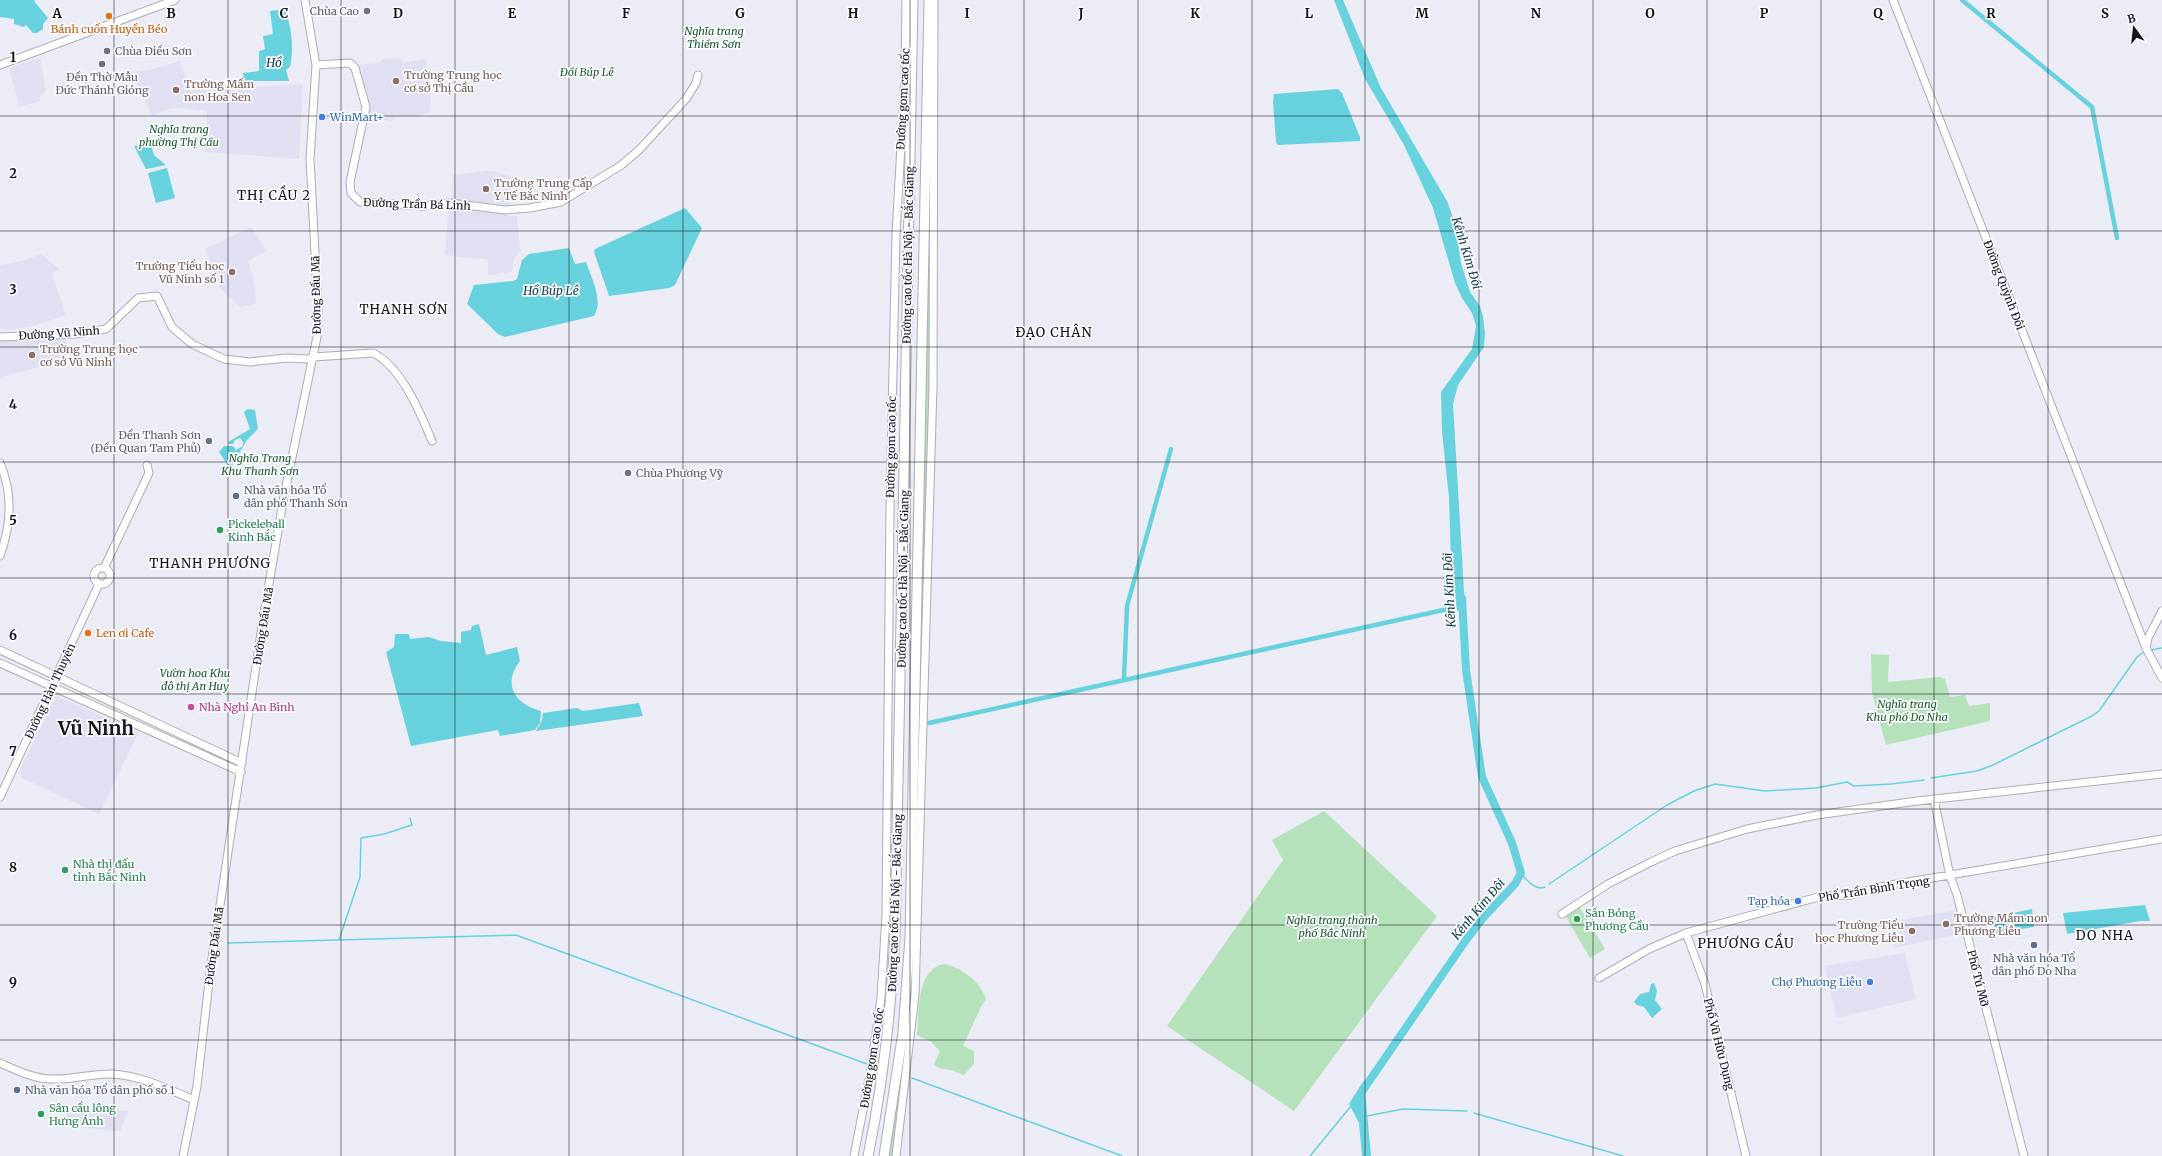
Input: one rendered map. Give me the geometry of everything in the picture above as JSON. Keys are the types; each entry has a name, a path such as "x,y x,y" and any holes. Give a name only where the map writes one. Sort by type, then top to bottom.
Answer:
{"highway":[{"name":"Đường cao tốc Hà Nội - Bắc Giang","path":"866,1156 876,1114 890,1009 895,937 913,0"},
{"name":"Đường cao tốc Hà Nội - Bắc Giang","path":"885,1156 906,1010 910,937 929,0"}],"main road":[{"path":"0,65 175,0"},
{"name":"Đường Đấu Mã","path":"183,1156 194,1100 211,964 264,613 284,496 314,357 318,309 310,156 316,65 305,0"},
{"name":"Đường gom cao tốc","path":"854,1156 871,1069 881,998 885,929 890,500 896,250 905,75 906,0"},
{"path":"896,1156 916,995 933,387 934,0"},
{"name":"Đường Quỳnh Đôi","path":"1893,0 2146,648 2162,678"},
{"name":"Đường Trần Bá Linh","path":"316,65 350,63 357,72 366,107 366,116 350,182 351,193 360,202 423,206 450,203 505,210 530,208 561,202 620,166 686,99 696,83 698,75"},
{"name":"Đường Vũ Ninh","path":"0,337 75,334 106,329 138,298 157,296 166,318 172,327 192,344 224,359 250,362 286,358 308,359 314,357"},
{"path":"314,357 373,353 382,357 395,371 414,398 432,441"},
{"path":"0,463 7,483 10,506 8,527 0,556"},
{"path":"104,568 149,473 147,465"},
{"path":"104,568 110,572 110,579 105,584 99,584 94,580 94,574 97,569 104,568"},
{"name":"Đường Hàn Thuyên","path":"0,797 52,688 99,584"},
{"path":"2146,648 2148,638 2162,610"},
{"path":"0,650 242,762"},
{"path":"0,663 52,688 241,772"},
{"path":"132,724 136,714"},
{"path":"1562,914 1608,884 1650,862 1690,846 1747,829 1817,815 1934,799 2162,774"},
{"name":"Phố Tú Mỡ","path":"1934,799 1950,876 1957,895 2024,1156"},
{"name":"Phố Trần Bình Trọng","path":"1599,978 1650,949 1686,933 1822,896 1851,894 1879,887 2162,839"},
{"name":"Phố Vũ Hữu Dụng","path":"1686,933 1705,984 1746,1156"},
{"path":"0,1063 35,1076 51,1079 104,1074 129,1076 161,1086 194,1100"}],"shaded area":[{"path":"40,58 46,91 39,97 41,101 19,107 9,68"},
{"name":"Trường Trung học cơ sở Thị Cầu","path":"401,58 402,63 426,59 431,98 430,112 418,117 394,117 393,120 390,121 368,116 368,107 359,65 379,63 384,59"},
{"path":"180,61 186,78 191,78 194,87 211,86 212,89 303,84 299,159 205,152 207,111 180,108 170,109 152,116 132,72 153,69"},
{"path":"488,171 499,172 513,178 510,207 452,201 453,175"},
{"path":"449,204 507,211 508,216 517,216 520,251 514,259 512,272 488,275 488,260 445,255"},
{"name":"Trường Tiểu học Vũ Ninh số 1","path":"251,227 267,251 248,261 254,282 256,300 255,304 240,307 220,288 205,249"},
{"path":"41,254 59,269 52,274 66,315 36,325 10,330 0,329 0,265 21,261"},
{"name":"Trường Trung học cơ sở Vũ Ninh","path":"65,336 67,349 63,350 63,360 0,378 0,339"},
{"path":"56,696 139,732 99,814 22,778 20,770"},
{"name":"Trường Tiểu học Phương Liễu","path":"1958,910 1963,933 1895,948 1888,922"},
{"name":"Chợ Phương Liễu","path":"1905,953 1916,999 1837,1018 1824,966"},
{"path":"64,1107 129,1111 120,1131 74,1127 65,1115"}],"green space":[{"path":"927,250 931,253 926,578 921,578"},
{"path":"922,580 925,582 912,1006 894,1156 889,1156 905,1043 920,581"},
{"name":"Nghĩa trang Khu phố Do Nha","path":"1871,654 1889,655 1888,682 1940,677 1945,679 1950,697 1965,695 1969,706 1990,703 1990,721 1886,745 1872,693"},
{"name":"Nghĩa trang thành phố Bắc Ninh","path":"1324,811 1437,916 1294,1111 1167,1026 1283,860 1272,840"},
{"path":"1577,903 1605,949 1590,958 1563,912"},
{"path":"944,964 957,968 970,976 980,987 986,999 963,1046 974,1051 974,1064 964,1075 953,1070 936,1066 934,1064 940,1051 930,1041 917,1035 919,1004 924,983 928,974 935,968"}],"water":[{"path":"0,0 35,0 34,1 48,18 43,24 43,29 37,33 33,33 26,25 24,27 14,24 14,19 0,17"},
{"path":"1334,0 1343,0 1381,88 1447,201 1455,223 1461,263 1470,292 1480,306 1483,316 1485,333 1484,347 1458,385 1453,404 1465,608 1457,611 1451,561 1449,498 1442,432 1441,392 1472,349 1476,326 1472,313 1462,298 1455,283 1433,208 1404,145 1365,79"},
{"name":"Hồ","path":"285,9 292,38 290,67 286,70 289,81 244,81 243,73 259,71 259,51 265,49 263,36 273,34 270,11"},
{"path":"1338,89 1342,93 1360,137 1360,141 1278,145 1276,142 1273,102 1274,94"},
{"path":"151,145 154,155 166,165 146,169 134,146"},
{"path":"167,168 175,198 156,203 148,173"},
{"name":"Hồ Búp Lê","path":"685,208 702,228 675,285 669,288 609,296 594,252 595,249"},
{"name":"Hồ Búp Lê","path":"569,248 575,264 586,262 596,289 598,303 594,316 505,337 498,334 467,304 474,285 513,281 517,279 522,260 529,254"},
{"path":"248,409 255,410 258,429 247,440 230,469 219,452 224,446 233,446 236,450 243,446 243,442 240,438 235,440 233,444 229,444 228,442 250,429 244,412"},
{"path":"479,624 486,655 517,647 520,661 512,678 512,686 518,698 524,704 541,711 540,723 535,730 500,736 498,730 411,746 386,652 394,647 395,634 409,634 410,639 429,637 441,641 461,643 461,632 471,630 472,626"},
{"path":"639,703 643,716 536,731 542,721 543,713 577,708 583,711"},
{"path":"2145,905 2150,921 2140,921 2067,934 2063,913"},
{"path":"2032,909 2034,927 1995,933 1994,917"},
{"path":"1654,983 1657,991 1655,1000 1662,1009 1652,1018 1644,1007 1637,1005 1634,1002 1640,994 1649,992 1651,984"},
{"path":"1364,1080 1371,1156 1362,1156 1359,1123 1349,1104"}],"waterway":[{"path":"1962,0 2092,107 2117,238"},
{"path":"1124,679 1127,606 1171,449"},
{"name":"Kênh Kim Đôi","path":"1359,1096 1466,940 1483,918 1515,884 1521,873 1512,843 1482,777 1466,670 1462,598"},
{"path":"929,723 1448,609"},
{"path":"2151,650 2162,648"},
{"path":"1931,778 1977,771 1993,765 2092,716 2099,711 2137,657 2144,652"},
{"path":"1549,884 1667,805 1694,791 1715,784 1765,791 1816,788 1847,782 1854,786 1924,780"},
{"path":"339,940 360,877 361,838 384,834 412,825 410,818"},
{"path":"1521,873 1528,882 1538,887 1545,887"},
{"path":"228,943 516,935 867,1064"},
{"path":"912,1078 1122,1156"},
{"path":"1310,1156 1351,1106"},
{"path":"1367,1116 1403,1109 1467,1111"},
{"path":"1474,1113 1623,1156"}],"place":[{"name":"Chùa Cao","path":"367,11"},
{"name":"Bánh cuốn Huyền Béo","path":"109,16"},
{"name":"Chùa Điều Sơn","path":"107,51"},
{"name":"Đền Thờ Mẫu Đức Thánh Gióng","path":"102,64"},
{"name":"Trường Trung học cơ sở Thị Cầu","path":"396,81"},
{"name":"Trường Mầm non Hoa Sen","path":"176,90"},
{"name":"WinMart+","path":"322,117"},
{"name":"Trường Trung Cấp Y Tế Bắc Ninh","path":"486,189"},
{"name":"Trường Tiểu học Vũ Ninh số 1","path":"232,272"},
{"name":"Trường Trung học cơ sở Vũ Ninh","path":"32,355"},
{"name":"Đền Thanh Sơn (Đền Quan Tam Phủ)","path":"209,441"},
{"name":"Chùa Phương Vỹ","path":"628,473"},
{"name":"Nhà văn hóa Tổ dân phố Thanh Sơn","path":"236,496"},
{"name":"Pickeleball Kinh Bắc","path":"220,530"},
{"name":"Len ơi Cafe","path":"88,633"},
{"name":"Nhà Nghỉ An Bình","path":"191,707"},
{"name":"Nhà thi đấu tỉnh Bắc Ninh","path":"65,870"},
{"name":"Tạp hóa","path":"1798,901"},
{"name":"Sân Bóng Phương Cầu","path":"1577,919"},
{"name":"Trường Mầm non Phương Liễu","path":"1946,924"},
{"name":"Trường Tiểu học Phương Liễu","path":"1912,931"},
{"name":"Nhà văn hóa Tổ dân phố Do Nha","path":"2034,945"},
{"name":"Chợ Phương Liễu","path":"1870,982"},
{"name":"Nhà văn hóa Tổ dân phố số 1","path":"17,1090"},
{"name":"Sân cầu lông Hưng Ánh","path":"41,1114"}],"district":[{"name":"THỊ CẦU 2","path":"274,195"},
{"name":"THANH SƠN","path":"404,309"},
{"name":"ĐẠO CHÂN","path":"1054,332"},
{"name":"THANH PHƯƠNG","path":"210,563"},
{"name":"Vũ Ninh","path":"96,728"},
{"name":"DO NHA","path":"2105,935"},
{"name":"PHƯƠNG CẦU","path":"1746,943"}],"park label":[{"name":"Nghĩa trang Thiềm Sơn","path":"714,37"},
{"name":"Đồi Búp Lê","path":"587,72"},
{"name":"Nghĩa trang phường Thị Cầu","path":"179,135"},
{"name":"Nghĩa Trang Khu Thanh Sơn","path":"260,464"},
{"name":"Vườn hoa Khu đô thị An Huy","path":"195,679"}]}
